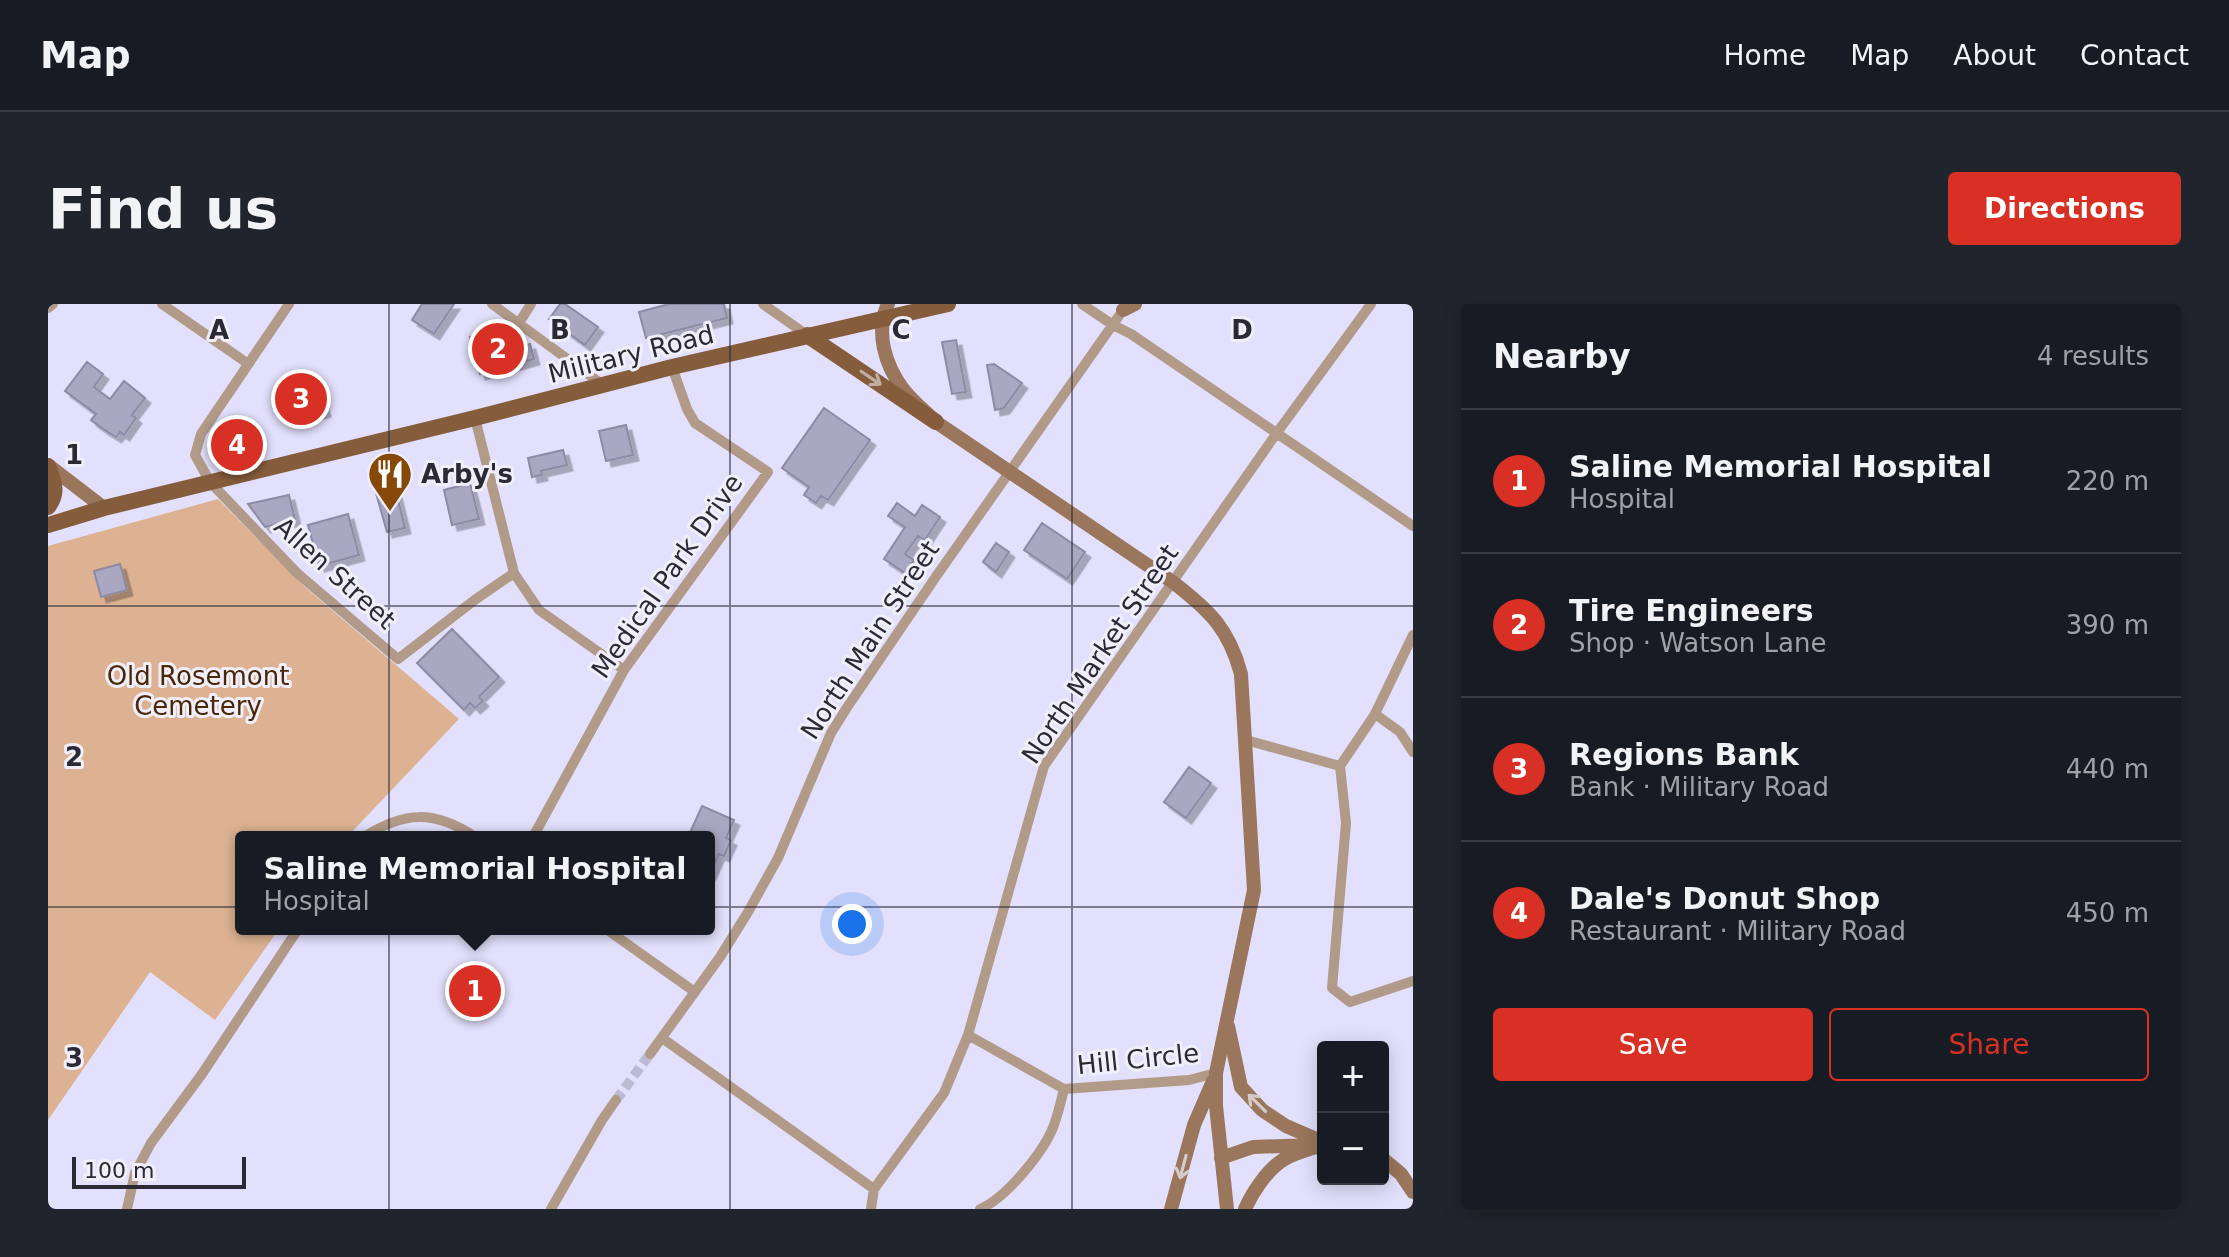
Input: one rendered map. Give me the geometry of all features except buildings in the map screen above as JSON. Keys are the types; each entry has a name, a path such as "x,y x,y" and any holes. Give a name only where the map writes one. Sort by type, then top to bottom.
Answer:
{"main road":[{"name":"Military Road","path":"48,525 104,508 807,335 885,311 948,304"},
{"path":"885,311 884,349 891,369 903,390 936,422"},
{"path":"807,335 1174,583 1216,621 1235,654 1241,674 1254,890 1216,1073 1194,1125 1171,1209"},
{"path":"48,466 55,486 54,499 48,507"},
{"path":"48,466 104,508"},
{"path":"1227,1022 1241,1087 1262,1110 1317,1141"},
{"path":"1216,1073 1216,1106 1227,1209"},
{"path":"1221,1158 1253,1147 1317,1144"},
{"path":"1245,1209 1280,1162 1317,1146"},
{"path":"1389,1164 1401,1174 1413,1192"}],"street":[{"path":"48,308 53,304"},
{"path":"162,304 247,363"},
{"path":"210,482 195,455 201,434 289,304"},
{"path":"492,304 603,385"},
{"path":"519,323 531,304"},
{"path":"763,304 807,335"},
{"path":"1082,304 1413,526"},
{"name":"North Market Street","path":"874,1189 944,1093 968,1035 1044,766 1276,434 1371,304"},
{"name":"North Main Street","path":"650,1054 748,912 778,858 831,733 1009,472 1127,306"},
{"name":"Medical Park Drive","path":"536,831 624,670 768,472 695,423 672,367"},
{"path":"475,418 514,573 539,610 624,670"},
{"name":"Allen Street","path":"210,482 297,573 398,659 514,573"},
{"path":"1413,635 1375,714 1340,766 1346,823 1332,988 1350,1002 1413,981"},
{"path":"1375,714 1400,732 1413,752"},
{"path":"1246,740 1340,766"},
{"path":"374,831 405,818 439,818 466,831"},
{"path":"127,1209 135,1173 151,1143 202,1074 294,935"},
{"path":"614,935 695,992"},
{"path":"968,1035 1064,1089 1053,1127 1041,1150 993,1204 980,1209"},
{"path":"662,1038 874,1189 871,1209"},
{"name":"Hill Circle","path":"1064,1089 1189,1080 1216,1073"},
{"path":"551,1209 616,1100"}],"green space":[{"name":"Old Rosemont Cemetery","path":"218,499 305,587 459,719 353,831 235,831 235,935 275,935 215,1020 150,972 48,1120 48,546"}],"tunnel":[{"path":"616,1100 650,1054"}],"place":[{"name":"Tire Engineers","path":"498,349"},
{"name":"Regions Bank","path":"301,399"},
{"name":"Dale's Donut Shop","path":"237,445"},
{"name":"Arby's","path":"390,513"},
{"name":"Saline Memorial Hospital","path":"475,991"}]}
